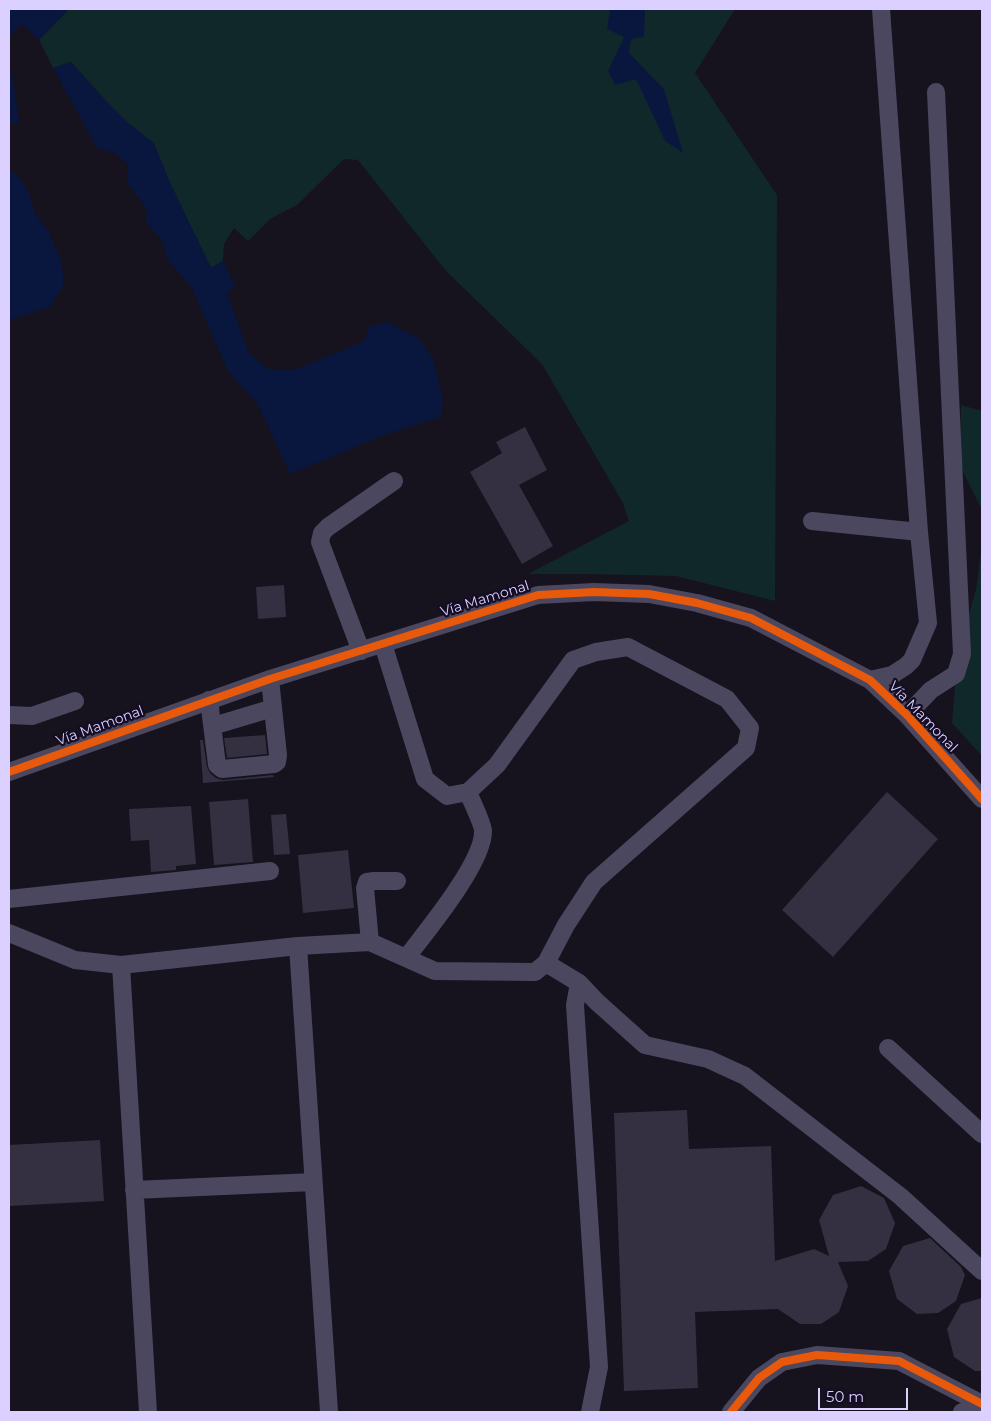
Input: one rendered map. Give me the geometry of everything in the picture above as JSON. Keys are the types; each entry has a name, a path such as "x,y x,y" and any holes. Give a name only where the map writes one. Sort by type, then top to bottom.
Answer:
{"street":[{"path":"870,680 892,675 906,666 912,660 928,623 919,532 881,9"},
{"path":"907,716 931,690 956,674 962,654 936,92"},
{"path":"361,651 320,542 322,533 328,527 394,481"},
{"path":"812,521 919,532"},
{"name":"Vía Mamonal","path":"9,772 270,679 538,595 594,592 649,594 697,603 751,618 870,680 907,716 982,799"},
{"path":"9,933 75,960 122,965 298,946 370,942 435,971 535,972 546,963 566,925 594,882 746,748 750,728 727,699 628,647 596,652 574,660 497,765 468,792 447,796 425,779 383,644"},
{"path":"209,700 217,765 220,768 274,764 277,762 278,755 270,679"},
{"path":"9,715 32,716 75,701"},
{"path":"213,726 273,708"},
{"path":"406,958 442,911 477,858 484,831 468,792"},
{"path":"9,899 270,871"},
{"path":"370,942 365,888 367,882 397,882"},
{"path":"298,946 329,1412"},
{"path":"546,963 579,983 597,1002 645,1045 708,1059 745,1076 900,1196 982,1271"},
{"path":"122,965 148,1412"},
{"path":"579,983 575,1005 599,1367 590,1412"},
{"path":"888,1048 982,1134"},
{"path":"134,1190 313,1182"},
{"path":"731,1412 759,1378 782,1362 817,1355 899,1361 982,1405"},
{"path":"962,1412 982,1405"}],"green space":[{"path":"69,9 735,9 695,73 777,195 775,601 676,576 528,574 629,521 623,503 542,364 446,271 358,160 344,159 297,205 270,219 248,241 234,228 224,244 223,261 211,268 172,187 126,121 71,62 53,68 39,40"},
{"path":"961,405 982,411 982,510 960,466"},
{"path":"982,544 982,756 952,723 958,651 976,590"}],"water":[{"path":"9,9 69,9 39,40 23,24 9,36"},
{"path":"610,9 645,9 644,37 631,39 629,53 664,89 683,153 665,141 636,79 615,85 608,71 624,37 607,29"},
{"path":"71,62 126,121 154,143 172,187 211,268 223,261 235,287 227,293 249,354 270,370 295,370 364,341 369,326 387,322 419,338 433,359 443,400 441,417 384,435 290,474 258,405 228,371 192,288 167,259 163,242 146,222 147,209 127,183 128,164 115,153 97,148 53,68"},
{"path":"9,67 13,80 19,123 9,124"},
{"path":"9,170 17,175 29,193 35,213 49,233 61,260 64,284 50,307 9,320"}],"building":[{"path":"525,427 547,470 519,485 553,546 522,564 470,472 502,453 496,442"},
{"path":"284,585 286,617 258,619 256,587"},
{"path":"265,735 267,754 227,758 224,738"},
{"path":"200,740 203,740 207,767 216,778 223,780 273,775 274,777 203,783"},
{"path":"887,792 938,839 833,957 782,910"},
{"path":"248,799 253,862 214,865 209,802"},
{"path":"191,806 196,864 176,866 176,870 151,872 149,840 131,841 129,809"},
{"path":"286,814 290,854 274,855 271,815"},
{"path":"348,850 354,908 303,913 298,855"},
{"path":"687,1110 689,1149 771,1146 775,1261 814,1249 829,1256 819,1220 833,1195 861,1186 884,1198 895,1223 886,1249 868,1261 838,1262 848,1286 839,1312 821,1324 800,1324 778,1309 695,1312 698,1388 624,1391 614,1113"},
{"path":"100,1140 104,1201 9,1206 9,1145"},
{"path":"930,1238 961,1267 965,1275 956,1301 938,1313 917,1314 897,1299 889,1271 903,1246"},
{"path":"982,1298 982,1371 975,1371 954,1357 947,1329 961,1304"}],"cycle path":[{"path":"9,772 270,679 538,595 594,592 649,594 697,603 751,618 870,680 907,715 982,799"},
{"path":"731,1412 759,1378 782,1362 817,1355 899,1361 982,1404"}]}
